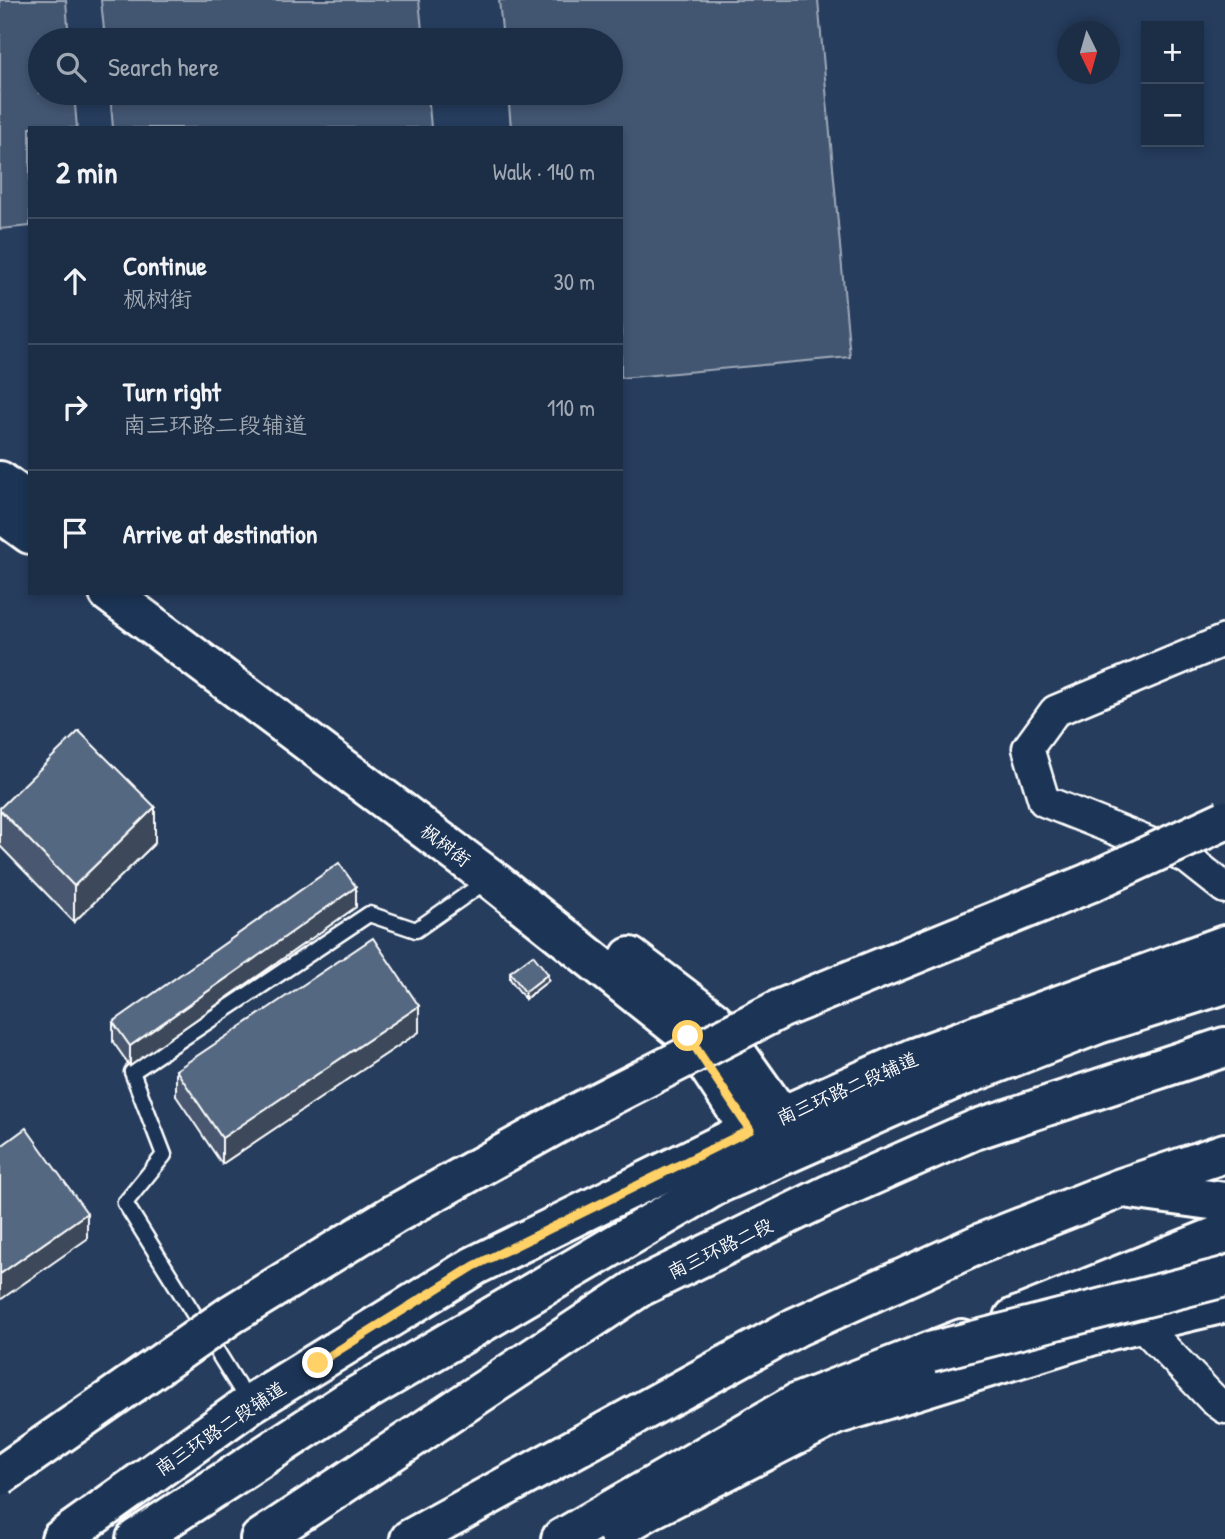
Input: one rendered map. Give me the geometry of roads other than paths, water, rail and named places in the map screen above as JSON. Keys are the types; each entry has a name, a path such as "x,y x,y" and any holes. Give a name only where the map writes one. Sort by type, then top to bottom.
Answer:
{"main road":[{"path":"0,481 28,502"},
{"path":"0,512 28,533"},
{"name":"枫树街","path":"112,595 490,878 688,1036 765,1123"},
{"name":"枫树街","path":"152,595 713,1020 765,1123"},
{"path":"0,1476 232,1314 393,1215 575,1114 780,1009 1089,883 1225,820"},
{"name":"南三环路二段辅道","path":"61,1539 250,1405 474,1266 765,1123 916,1057 1225,945"},
{"path":"136,1539 345,1403 718,1184 953,1080 1098,1024 1225,984"},
{"name":"南三环路二段","path":"260,1539 640,1287 974,1130 1225,1047"},
{"path":"410,1539 796,1327 979,1244 1121,1188 1225,1153"},
{"path":"1121,1188 1225,1202"},
{"path":"561,1539 797,1403 1225,1233"},
{"path":"599,1539 651,1509 835,1415 1149,1281 1225,1261"},
{"path":"930,1352 1225,1276"},
{"path":"835,1415 1097,1334 1225,1303"},
{"path":"121,1539 188,1504"}],"street":[{"path":"1225,640 1055,711 1028,748 1044,801 1188,858 1225,888"},
{"path":"1140,1323 1213,1399 1225,1408"}],"lane":[{"path":"250,1405 125,1203 164,1155 132,1072 369,914 416,930 490,878"}]}
